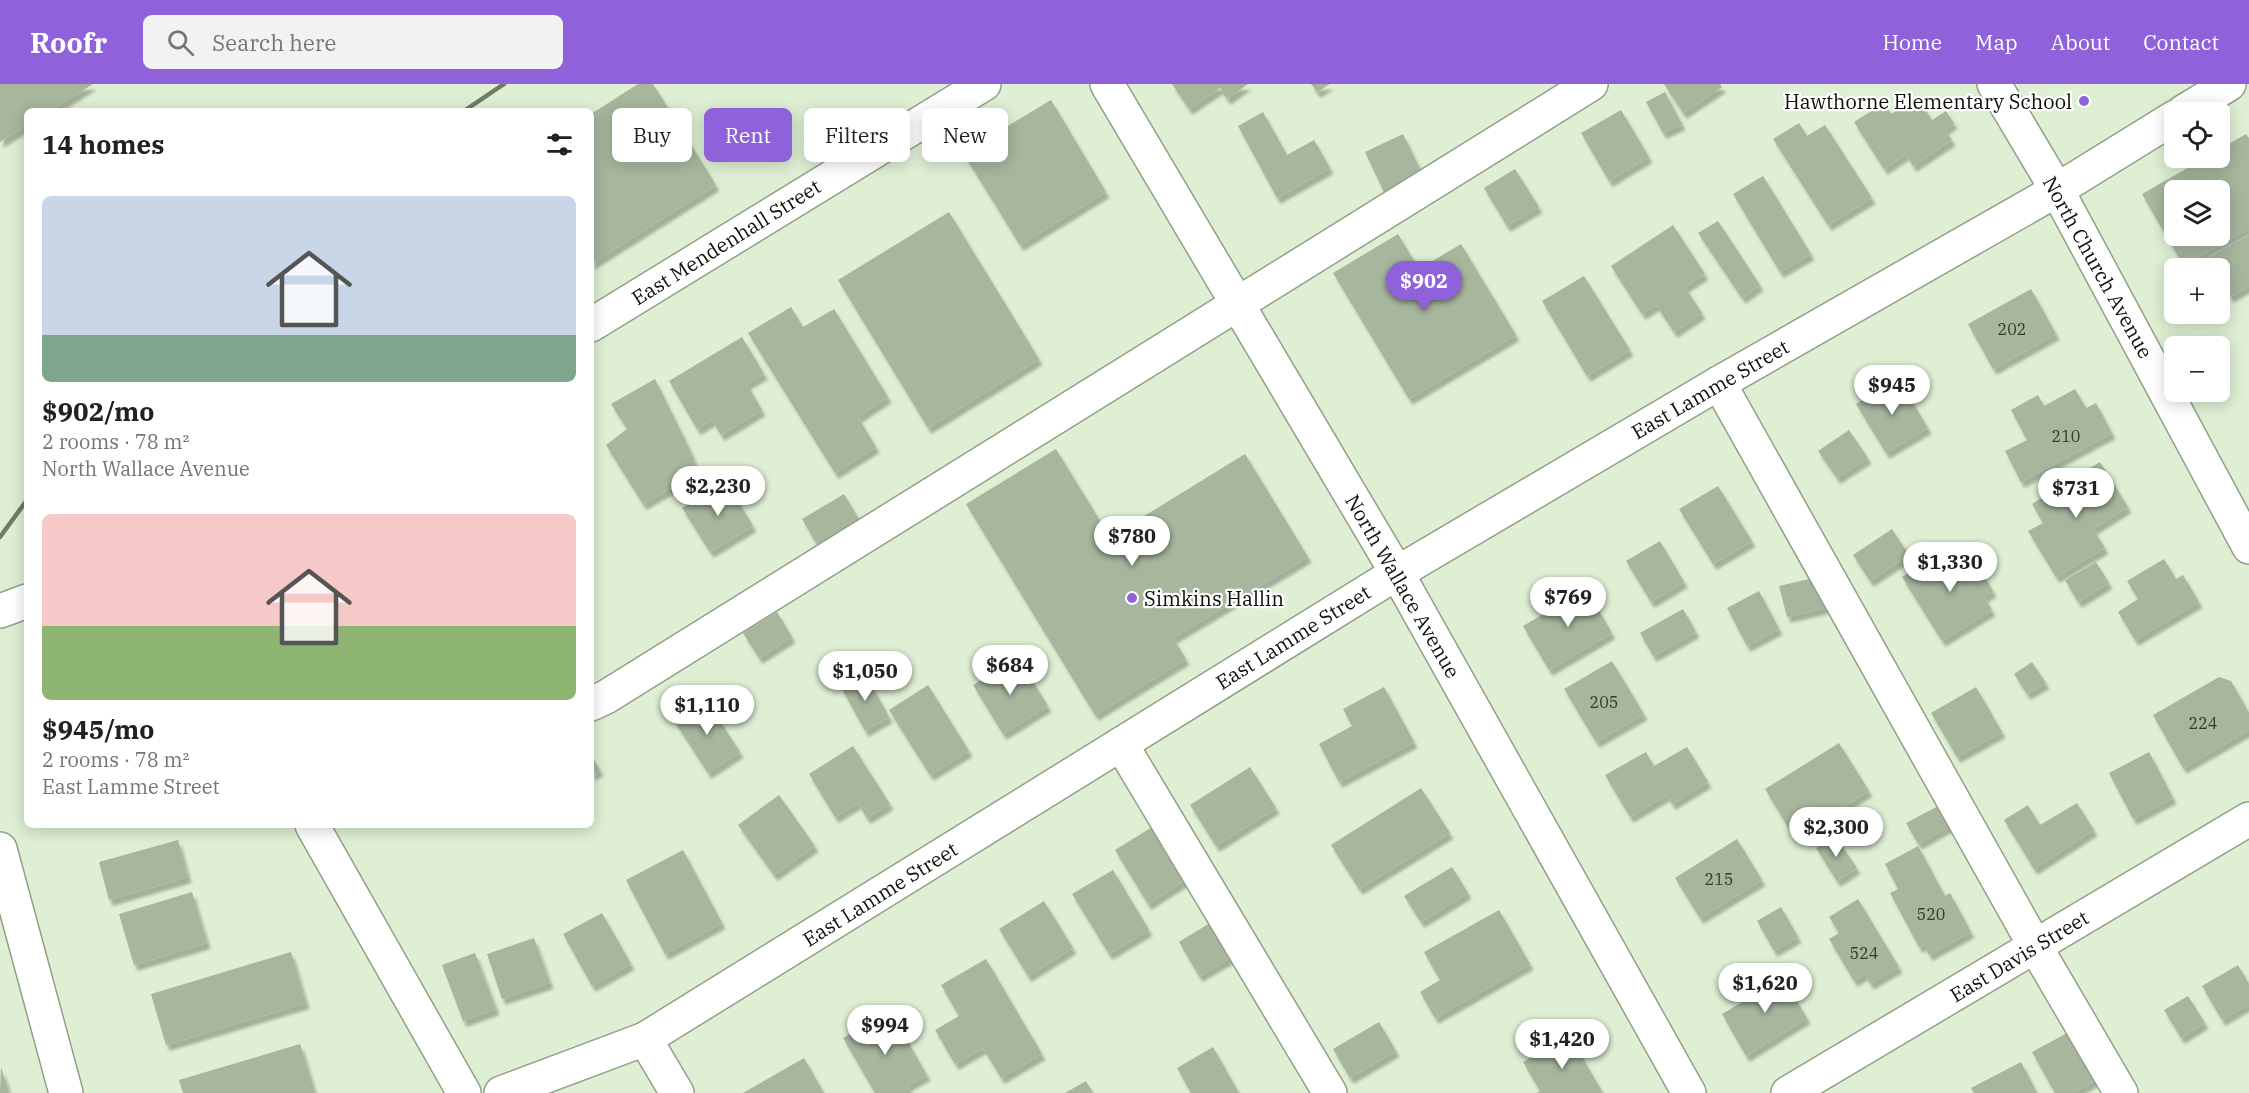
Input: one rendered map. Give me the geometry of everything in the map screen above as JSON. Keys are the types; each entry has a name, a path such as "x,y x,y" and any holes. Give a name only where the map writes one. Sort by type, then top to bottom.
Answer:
{"street":[{"name":"East Mendenhall Street","path":"594,323 984,84"},
{"name":"North Wallace Avenue","path":"1107,84 1397,573 1689,1093"},
{"path":"594,703 1591,84"},
{"name":"North Church Avenue","path":"1994,84 2057,190 2249,547"},
{"path":"2199,102 2229,84"},
{"name":"East Lamme Street","path":"501,1093 645,1039 1397,573 1719,383 2057,190 2164,124"},
{"path":"1719,383 2035,946 2121,1093"},
{"path":"0,612 24,603"},
{"path":"1121,744 1330,1093"},
{"name":"East Davis Street","path":"1788,1093 2249,819"},
{"path":"325,829 464,1093"},
{"path":"0,849 66,1093"},
{"path":"645,1039 677,1093"}],"building":[{"path":"0,84 93,84 55,108 24,108 24,127 0,142"},
{"path":"638,84 653,84 668,108 612,108 612,162 692,162 692,147 716,185 594,262 594,112"},
{"path":"1172,84 1248,84 1227,99 1220,88 1189,109"},
{"path":"1311,84 1330,84 1317,92"},
{"path":"1664,84 1720,84 1722,87 1683,113"},
{"path":"1665,92 1682,124 1663,133 1646,102"},
{"path":"1917,97 1932,120 1946,111 1954,123 1945,129 1952,140 1913,166 1906,154 1884,169 1854,122 1884,103 1891,114"},
{"path":"1051,100 1106,192 1020,245 969,162 1008,162 1008,126"},
{"path":"1621,110 1649,157 1609,181 1581,133"},
{"path":"1263,112 1287,155 1314,140 1330,168 1277,198 1238,126"},
{"path":"1799,123 1807,136 1825,125 1872,198 1828,225 1773,139"},
{"path":"1403,134 1422,173 1384,192 1365,152"},
{"path":"2246,134 2249,138 2249,228 2230,239 2230,180 2166,180 2188,168 2230,168 2230,143"},
{"path":"1515,169 1539,207 1507,226 1484,188"},
{"path":"1763,176 1811,254 1780,272 1733,194"},
{"path":"2164,181 2164,232 2142,194"},
{"path":"949,212 1039,359 928,428 838,280"},
{"path":"1718,221 1760,285 1742,298 1698,233"},
{"path":"1673,225 1705,274 1685,287 1702,313 1674,332 1656,305 1642,314 1611,266"},
{"path":"1398,234 1419,269 1461,244 1516,335 1409,399 1333,273"},
{"path":"2249,235 2249,286 2230,297 2230,258 2208,258"},
{"path":"2172,246 2217,246 2195,258 2179,258"},
{"path":"1584,276 1630,350 1587,376 1542,301"},
{"path":"2031,289 2056,334 1993,369 1968,324"},
{"path":"791,307 803,327 834,309 888,397 858,417 876,447 835,473 748,333"},
{"path":"742,337 764,374 747,384 762,410 721,435 712,420 697,429 669,381"},
{"path":"1898,378 1928,428 1886,453 1856,404"},
{"path":"655,379 691,452 698,473 643,504 606,445 627,429 611,404"},
{"path":"2075,389 2086,408 2096,403 2112,433 2021,482 2005,451 2027,440 2011,410 2038,395 2044,406"},
{"path":"1849,430 1868,458 1837,478 1818,451"},
{"name":"Simkins Hallin","path":"1056,449 1110,537 1245,454 1308,557 1173,638 1186,659 1095,715 966,504"},
{"path":"2100,462 2128,507 2093,529 2105,548 2056,577 2028,531 2043,523 2032,504"},
{"path":"726,481 753,526 710,552 682,508"},
{"path":"1718,486 1752,541 1713,564 1679,509"},
{"path":"844,494 862,524 819,548 802,519"},
{"path":"1892,529 1909,555 1870,581 1853,555"},
{"path":"1660,541 1684,582 1651,602 1626,561"},
{"path":"1947,549 1958,567 1973,558 1993,591 1984,597 1992,610 1942,641 1902,577"},
{"path":"2164,559 2176,579 2183,575 2199,602 2135,640 2118,612 2138,599 2127,581"},
{"path":"2096,562 2109,583 2078,602 2065,580"},
{"path":"1818,577 1825,608 1787,617 1779,586"},
{"path":"1580,579 1612,633 1549,670 1523,626 1572,597 1567,587"},
{"path":"1759,591 1779,629 1747,646 1727,608"},
{"path":"1683,609 1696,632 1653,656 1640,633"},
{"path":"777,612 792,637 759,658 743,633"},
{"path":"1018,658 1048,706 1003,734 973,685"},
{"path":"1612,661 1644,714 1596,742 1564,689"},
{"path":"2032,662 2046,683 2027,694 2014,674"},
{"path":"865,673 889,717 865,731 841,687"},
{"path":"2219,677 2231,681 2249,713 2249,730 2183,768 2153,715"},
{"path":"928,685 969,751 930,775 889,710"},
{"path":"1384,687 1414,742 1339,782 1319,744 1352,726 1343,709"},
{"path":"1976,687 2002,732 1957,757 1931,713"},
{"path":"705,698 740,752 708,773 673,719"},
{"path":"1839,743 1869,791 1794,837 1765,789"},
{"path":"853,746 890,804 867,818 858,803 835,817 809,774"},
{"path":"1687,747 1708,782 1672,804 1667,795 1630,817 1605,775 1646,752 1654,766"},
{"path":"2149,752 2173,798 2133,819 2109,773"},
{"path":"594,760 600,770 594,773"},
{"path":"1250,767 1276,808 1216,846 1190,805"},
{"path":"1421,788 1450,833 1359,889 1331,845"},
{"path":"779,795 815,846 774,875 738,825"},
{"path":"2077,803 2094,830 2034,869 2004,820 2028,805 2040,825"},
{"path":"1942,804 1953,824 1918,844 1906,823"},
{"path":"1157,824 1190,877 1148,904 1115,850"},
{"path":"1835,836 1857,868 1837,881 1816,848"},
{"path":"1737,839 1762,880 1700,918 1675,878"},
{"path":"178,840 188,877 109,900 99,862"},
{"path":"1918,846 1945,896 1950,893 1971,932 1929,955 1924,945 1919,947 1890,893 1898,889 1885,864"},
{"path":"683,850 722,923 665,954 626,880"},
{"path":"1452,867 1468,893 1421,922 1404,896"},
{"path":"1113,870 1149,930 1109,954 1072,894"},
{"path":"192,892 207,943 134,965 119,914"},
{"path":"1858,899 1899,967 1870,984 1865,974 1854,981 1829,939 1839,933 1829,917"},
{"path":"1044,901 1073,948 1028,976 999,929"},
{"path":"1781,907 1798,937 1774,951 1757,921"},
{"path":"1499,910 1530,964 1435,1018 1420,992 1440,980 1424,952"},
{"path":"602,913 631,964 592,986 563,934"},
{"path":"1218,918 1239,953 1199,976 1179,942"},
{"path":"534,938 550,983 502,999 487,954"},
{"path":"291,952 306,1003 166,1045 151,994"},
{"path":"475,953 496,1009 463,1021 442,965"},
{"path":"986,959 1042,1054 1001,1078 983,1048 955,1064 935,1030 959,1016 941,985"},
{"path":"2238,965 2249,984 2249,1004 2222,1020 2202,986"},
{"path":"1778,970 1807,1018 1746,1056 1722,1014 1756,994 1752,987"},
{"path":"2188,996 2205,1023 2181,1038 2164,1010"},
{"path":"890,1011 927,1075 907,1086 911,1093 875,1093 843,1038"},
{"path":"1379,1022 1396,1051 1350,1078 1333,1049"},
{"path":"2069,1032 2096,1080 2073,1093 2055,1093 2032,1052"},
{"path":"1569,1035 1603,1093 1536,1093 1540,1091 1523,1062"},
{"path":"300,1044 315,1093 183,1093 179,1080"},
{"path":"1213,1047 1239,1093 1191,1093 1177,1068"},
{"path":"804,1058 824,1093 743,1093"},
{"path":"2021,1062 2037,1093 1974,1093 1971,1088"},
{"path":"1,1067 9,1093 0,1093"},
{"path":"1086,1081 1093,1093 1065,1093"}],"railway":[{"path":"468,108 504,84"},
{"path":"0,537 24,504"}],"place":[{"name":"Hawthorne Elementary School","path":"2084,101"},
{"name":"Simkins Hallin","path":"1132,598"}]}
